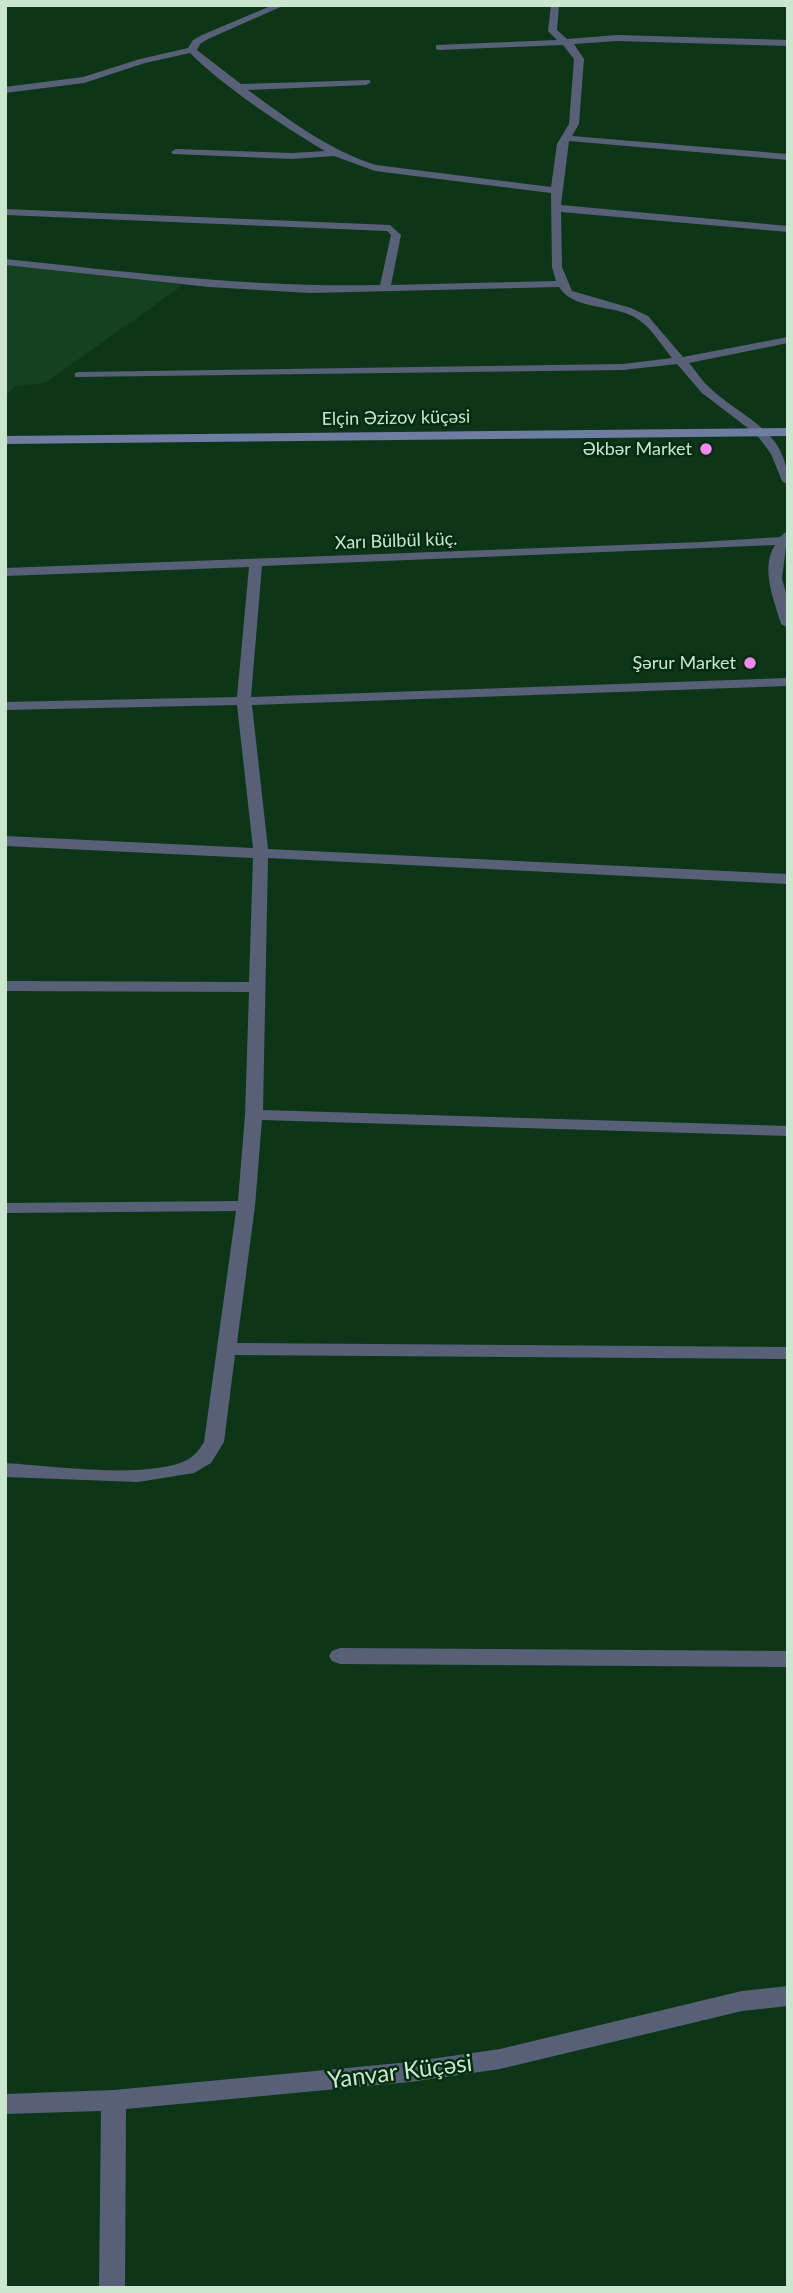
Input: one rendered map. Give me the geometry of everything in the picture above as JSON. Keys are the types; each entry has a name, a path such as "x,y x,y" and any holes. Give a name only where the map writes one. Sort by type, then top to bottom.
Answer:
{"street":[{"path":"192,50 196,42 205,37 281,5"},
{"path":"555,5 552,31 576,52 579,59 574,124 561,149 556,191 557,267 562,284 568,293 579,299 636,313 644,318 706,391 761,432 778,454 788,481"},
{"path":"439,47 507,46 617,38 788,43"},
{"path":"192,50 206,64 334,153 375,168 556,191"},
{"path":"5,90 73,82 143,61 192,50"},
{"path":"242,87 366,82"},
{"path":"566,138 788,157"},
{"path":"176,152 292,156 334,153"},
{"path":"555,208 788,229"},
{"path":"5,212 390,228 396,235 385,289"},
{"path":"5,262 243,287 385,289 562,284"},
{"path":"79,375 623,367 680,362 788,340"},
{"name":"Elçin Əzizov küçəsi","path":"5,440 788,432"},
{"path":"787,538 777,552 775,579 788,624"},
{"name":"Xarı Bülbül küç.","path":"5,572 688,547 787,538"},
{"path":"5,1470 151,1475 179,1472 202,1461 214,1443 246,1206 254,1115 261,852 244,701 256,564"},
{"path":"5,706 244,701 788,682"},
{"path":"5,841 788,879"},
{"path":"5,986 258,987"},
{"path":"254,1115 788,1130"},
{"path":"5,1208 246,1206"},
{"path":"228,1349 788,1353"},
{"path":"340,1656 788,1659"},
{"name":"Yanvar Küçəsi","path":"5,2104 114,2100 410,2072 500,2059 742,2001 788,1996"},
{"path":"112,2288 114,2100"}],"shaded area":[{"path":"5,265 183,285 45,383 15,386 5,398"}],"place":[{"name":"Əkbər Market","path":"706,449"},
{"name":"Şərur Market","path":"750,663"}]}
